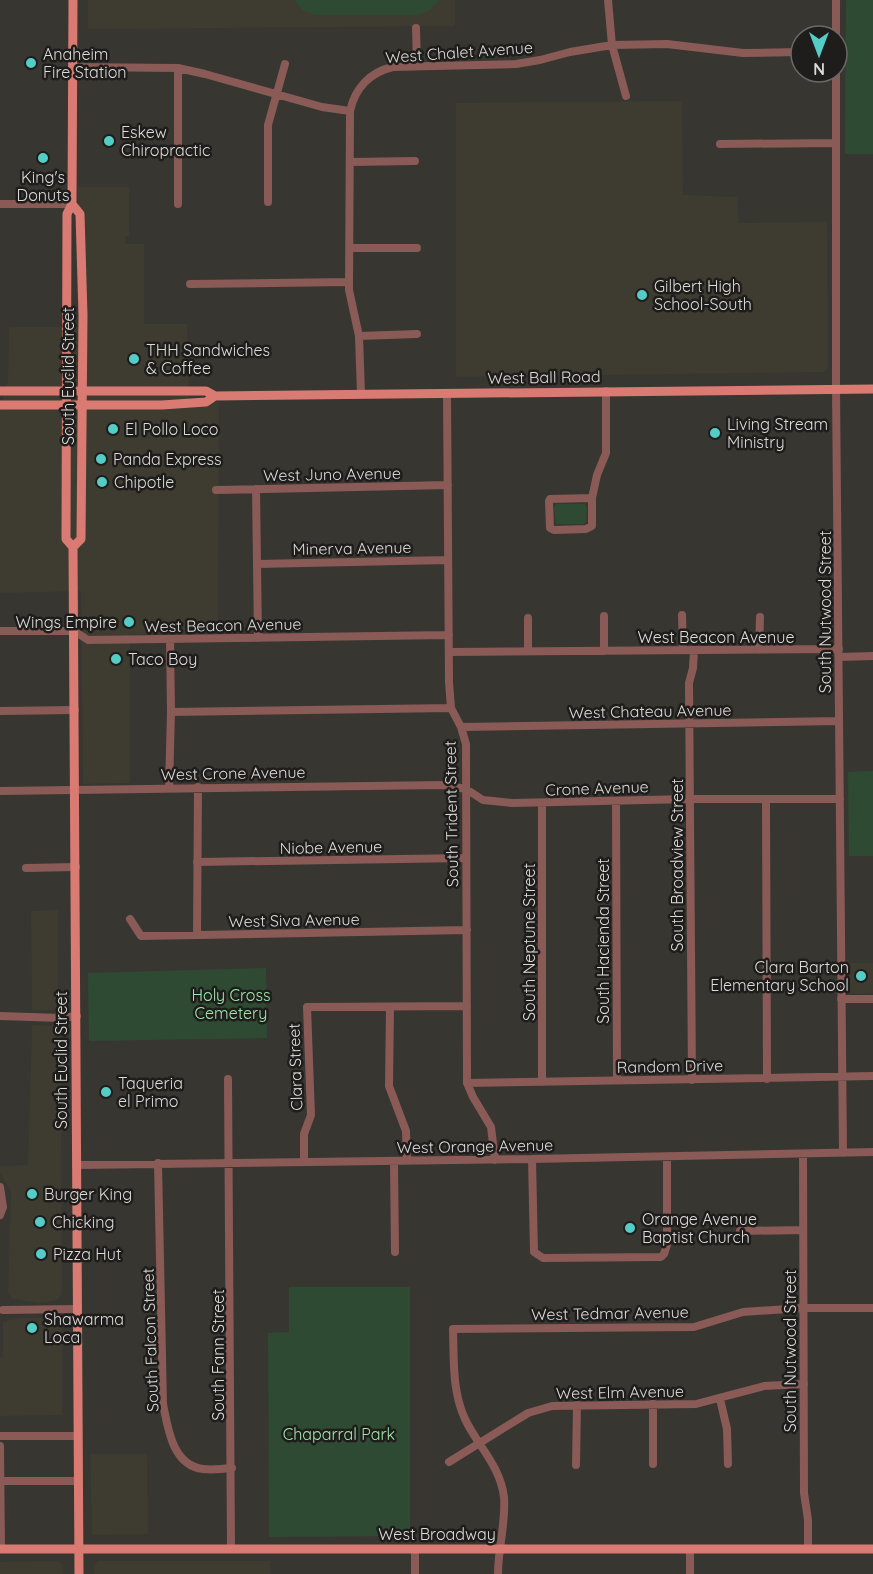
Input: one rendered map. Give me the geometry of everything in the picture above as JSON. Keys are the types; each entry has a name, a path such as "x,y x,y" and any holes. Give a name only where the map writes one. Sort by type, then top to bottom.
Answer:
{"main road":[{"name":"South Euclid Street","path":"73,0 72,204 67,214 66,539 74,547"},
{"name":"South Euclid Street","path":"72,204 80,214 83,315 81,539 74,547 79,1574"},
{"name":"West Ball Road","path":"0,391 206,391 215,396 873,389"},
{"name":"West Ball Road","path":"0,405 162,405 206,402 215,396"},
{"name":"West Broadway","path":"0,1549 79,1547 873,1549"}],"street":[{"path":"608,0 612,45 626,96"},
{"path":"836,0 836,24"},
{"path":"416,28 417,66"},
{"name":"West Chalet Avenue","path":"350,111 356,93 365,81 388,68 523,64 570,52 612,45 667,44 743,53 789,52"},
{"path":"268,202 268,131 285,64"},
{"path":"73,67 178,68 322,107 350,111 349,282 350,299 359,336 361,394"},
{"path":"178,68 178,204"},
{"name":"South Nutwood Street","path":"836,84 836,389 843,1153"},
{"path":"720,144 836,143"},
{"path":"350,162 415,161"},
{"path":"0,204 72,204"},
{"path":"350,248 417,248"},
{"path":"190,284 349,282"},
{"path":"359,336 417,334"},
{"path":"592,498 549,500 550,528 552,530 589,528 592,524 592,498 597,475 606,453 606,392"},
{"name":"South Trident Street","path":"447,393 451,708 461,727 466,744 467,1083 473,1098 491,1127 495,1160"},
{"name":"West Juno Avenue","path":"216,490 448,485"},
{"path":"256,489 258,638"},
{"name":"Minerva Avenue","path":"257,564 448,560"},
{"path":"682,615 683,650"},
{"path":"604,616 604,651"},
{"path":"759,650 760,617"},
{"path":"528,618 528,651"},
{"name":"West Beacon Avenue","path":"0,631 74,631 88,640 449,635"},
{"path":"169,788 170,639"},
{"name":"South Broadview Street","path":"692,1080 689,683 694,650"},
{"name":"West Beacon Avenue","path":"449,652 759,650 873,656"},
{"path":"171,712 451,708"},
{"path":"0,711 75,710"},
{"name":"West Chateau Avenue","path":"461,727 839,721"},
{"name":"West Crone Avenue","path":"0,791 433,785 466,789"},
{"path":"197,935 198,787"},
{"name":"Crone Avenue","path":"466,789 483,800 512,803 690,799 840,799"},
{"path":"766,800 767,1079"},
{"name":"South Hacienda Street","path":"616,801 617,1080"},
{"name":"South Neptune Street","path":"542,803 542,1082"},
{"name":"Niobe Avenue","path":"197,862 466,858"},
{"path":"26,867 76,867"},
{"name":"West Siva Avenue","path":"130,919 141,936 467,930"},
{"path":"841,999 873,999"},
{"path":"407,1161 406,1131 389,1086 390,1007 467,1006"},
{"name":"Clara Street","path":"304,1162 304,1134 311,1115 307,1007 390,1007"},
{"path":"0,1016 61,1018 76,1016"},
{"name":"Random Drive","path":"467,1083 873,1076"},
{"name":"South Fann Street","path":"228,1079 231,1548"},
{"name":"West Orange Avenue","path":"76,1165 495,1160 873,1152"},
{"name":"South Nutwood Street","path":"803,1154 804,1493 808,1520 808,1549"},
{"path":"532,1159 534,1252 543,1258 661,1257 667,1245 667,1157"},
{"path":"394,1161 395,1252"},
{"name":"South Falcon Street","path":"158,1163 162,1404 170,1437 178,1453 188,1464 202,1469 232,1468"},
{"path":"0,1187 3,1208 0,1215"},
{"path":"740,1231 803,1230"},
{"name":"West Tedmar Avenue","path":"481,1442 466,1420 455,1391 453,1329 694,1327 743,1312 803,1308 873,1308"},
{"path":"3,1310 76,1309"},
{"name":"West Elm Avenue","path":"449,1462 528,1413 552,1406 696,1404 764,1386 804,1384"},
{"path":"720,1399 727,1429 728,1464"},
{"path":"653,1404 653,1464"},
{"path":"576,1465 577,1405"},
{"path":"0,1436 78,1436"},
{"path":"481,1442 494,1466 504,1495 504,1535 498,1556 498,1574"},
{"path":"0,1446 0,1549"},
{"path":"0,1481 78,1481"},
{"path":"415,1549 415,1574"},
{"path":"690,1549 690,1574"}],"shaded area":[{"path":"88,0 455,0 455,26 88,29"},
{"name":"Gilbert High School-South","path":"682,101 683,195 737,197 739,223 827,222 828,367 824,372 456,377 456,103"},
{"path":"78,187 129,187 129,236 125,236 125,244 144,244 144,324 187,324 189,402 219,402 218,632 130,635 130,783 83,784 81,591 0,593 0,410 8,381 9,327 79,327"},
{"path":"58,910 58,1006 54,1010 32,1010 31,911"},
{"name":"Clara Barton Elementary School","path":"849,963 873,963 873,993 853,994 850,992"},
{"path":"32,1025 59,1026 61,1034 62,1293 53,1301 38,1303 11,1298 8,1293 11,1192 0,1173 0,1166 28,1165"},
{"path":"19,1318 62,1318 62,1415 0,1416 0,1358 3,1357 3,1322"},
{"path":"90,1454 147,1454 148,1534 92,1535"},
{"path":"58,1561 62,1564 63,1574 0,1574 0,1562"},
{"path":"99,1561 270,1561 270,1574 94,1574 94,1565"}],"green space":[{"path":"294,0 440,0 427,12 416,15 314,15 302,10"},
{"path":"846,0 873,0 873,154 845,154 845,84 849,84 849,24 846,24"},
{"path":"556,504 585,504 586,522 556,524 554,508"},
{"path":"873,771 873,856 849,856 848,772"},
{"name":"Holy Cross Cemetery","path":"266,968 267,1038 89,1041 88,973"},
{"name":"Chaparral Park","path":"289,1287 410,1287 410,1536 269,1537 268,1333 289,1332"}],"place":[{"name":"Anaheim Fire Station","path":"31,63"},
{"name":"Eskew Chiropractic","path":"109,141"},
{"name":"King's Donuts","path":"43,158"},
{"name":"Gilbert High School-South","path":"642,295"},
{"name":"THH Sandwiches & Coffee","path":"134,359"},
{"name":"El Pollo Loco","path":"113,429"},
{"name":"Living Stream Ministry","path":"715,433"},
{"name":"Panda Express","path":"101,459"},
{"name":"Chipotle","path":"102,482"},
{"name":"Wings Empire","path":"129,622"},
{"name":"Taco Boy","path":"116,659"},
{"name":"Clara Barton Elementary School","path":"861,976"},
{"name":"Taqueria el Primo","path":"106,1092"},
{"name":"Burger King","path":"32,1194"},
{"name":"Chicking","path":"40,1222"},
{"name":"Orange Avenue Baptist Church","path":"630,1228"},
{"name":"Pizza Hut","path":"41,1254"},
{"name":"Shawarma Loca","path":"32,1328"}]}
